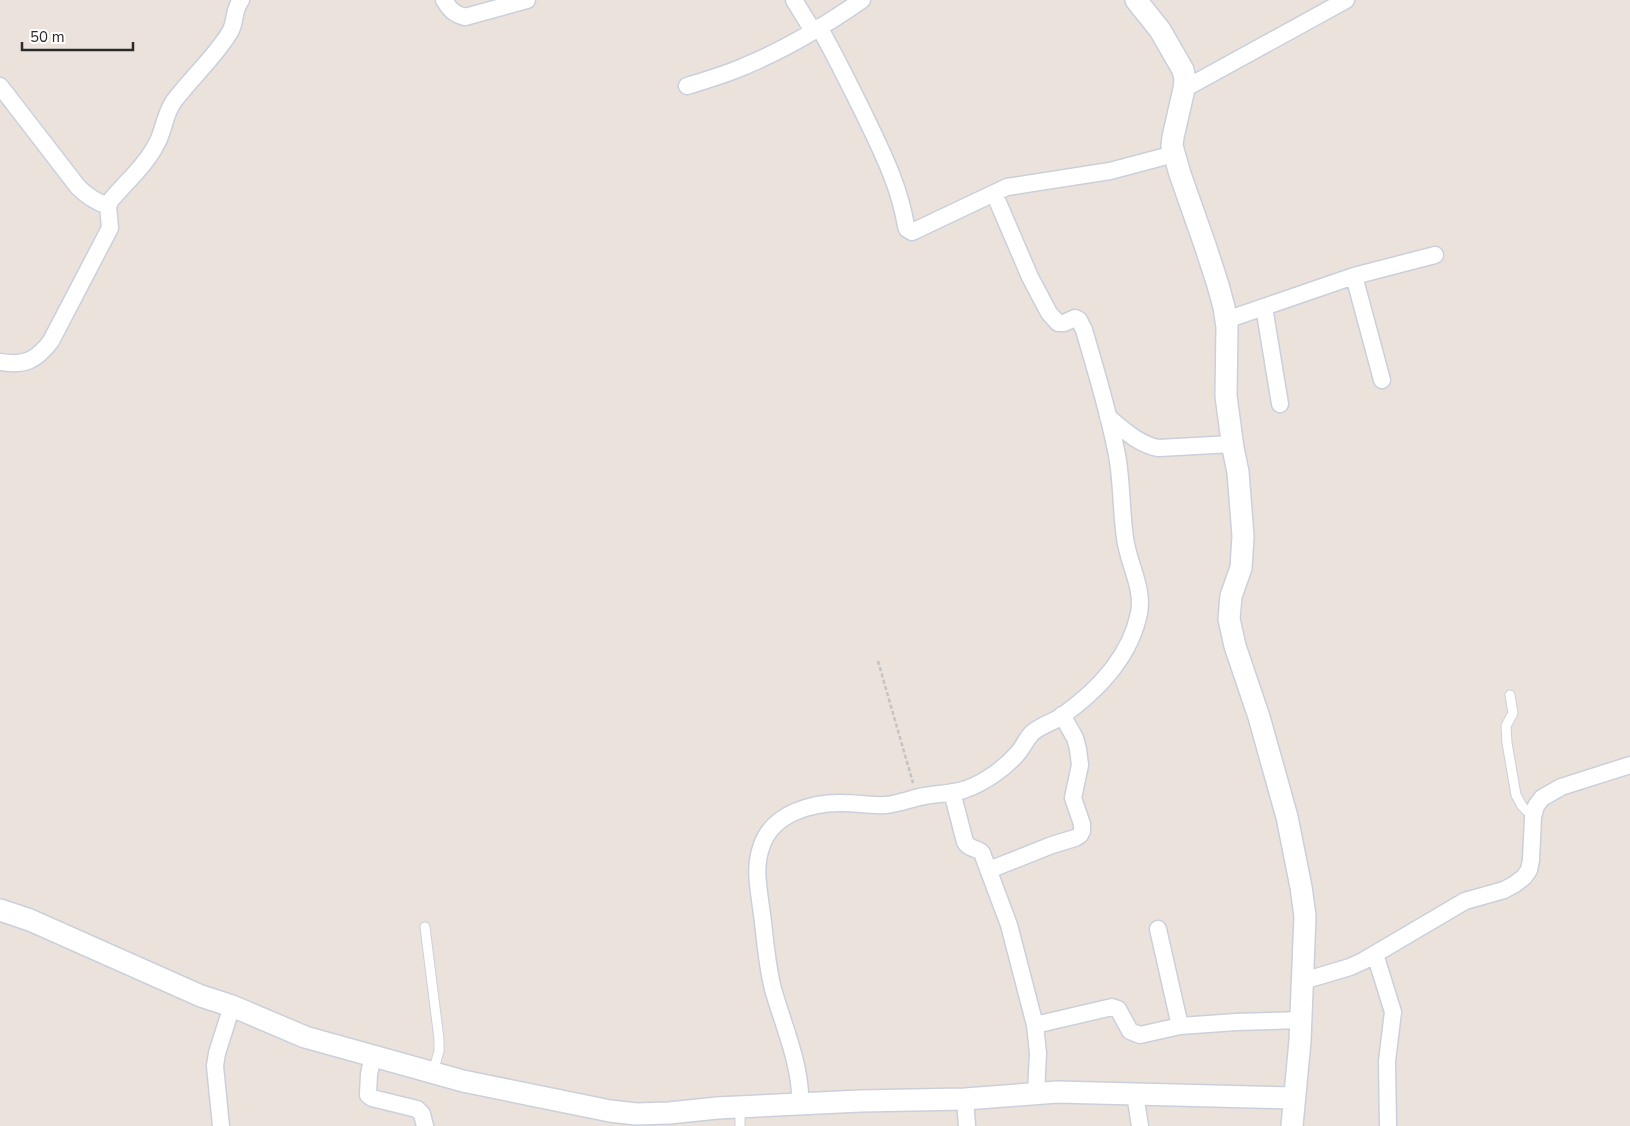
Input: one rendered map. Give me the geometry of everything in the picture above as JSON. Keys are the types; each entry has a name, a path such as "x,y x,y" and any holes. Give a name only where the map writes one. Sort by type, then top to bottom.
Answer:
{"street":[{"path":"0,362 24,363 43,351 51,341 110,228 108,206 110,200 147,159 158,143 173,102 231,31 236,8 241,0"},
{"path":"444,0 451,11 465,17 527,0"},
{"path":"794,0 835,56 886,160 897,187 907,230 916,232 994,193 1016,185 1072,178 1118,169 1174,154"},
{"path":"687,86 745,66 816,29 862,0"},
{"path":"1136,0 1160,30 1177,57 1185,79 1172,137 1174,154 1205,245 1224,307 1226,320 1226,396 1240,496 1243,555 1241,568 1230,596 1229,619 1235,646 1259,717 1287,816 1305,916 1301,1020 1292,1126"},
{"path":"1184,89 1346,0"},
{"path":"0,86 78,187 97,203 108,206"},
{"path":"800,1104 800,1079 772,986 757,873 762,845 768,832 778,821 796,811 810,807 841,802 894,804 968,789 1016,756 1035,731 1062,715 1093,691 1116,665 1128,646 1139,613 1140,601 1125,540 1117,453 1081,323 1075,318 1064,323 1058,323 1049,313 1030,277 994,193"},
{"path":"1226,320 1354,276 1436,255"},
{"path":"1354,276 1382,380"},
{"path":"1264,307 1280,404"},
{"path":"1108,417 1132,436 1150,447 1232,444"},
{"path":"989,870 1074,838 1080,835 1082,831 1082,824 1073,798 1080,765 1078,749 1075,738 1062,715"},
{"path":"1303,981 1350,967 1465,900 1504,890 1524,877 1529,870 1532,860 1533,816 1536,806 1550,792 1560,787 1630,765"},
{"path":"952,792 966,844 980,851 989,870 1008,925 1035,1025 1038,1053 1036,1093"},
{"path":"0,910 30,920 201,996 232,1006 371,1065 432,1073 621,1119 669,1114 740,1118 800,1104 965,1099 1036,1093 1294,1098"},
{"path":"1158,929 1180,1026"},
{"path":"1375,954 1393,1012 1387,1061 1388,1126"},
{"path":"221,1126 215,1066 232,1006"},
{"path":"1035,1025 1112,1007 1118,1009 1130,1031 1140,1035 1180,1026 1301,1020"},
{"path":"371,1065 367,1093 372,1098 417,1109 422,1114 425,1126"},
{"path":"1135,1094 1140,1126"},
{"path":"965,1099 967,1126"}],"lane":[{"path":"1510,696 1513,713 1506,726 1507,743 1516,795 1522,806 1533,816"},
{"path":"425,927 439,1039 439,1051 432,1073"}],"path":[{"path":"878,661 917,798"}]}
